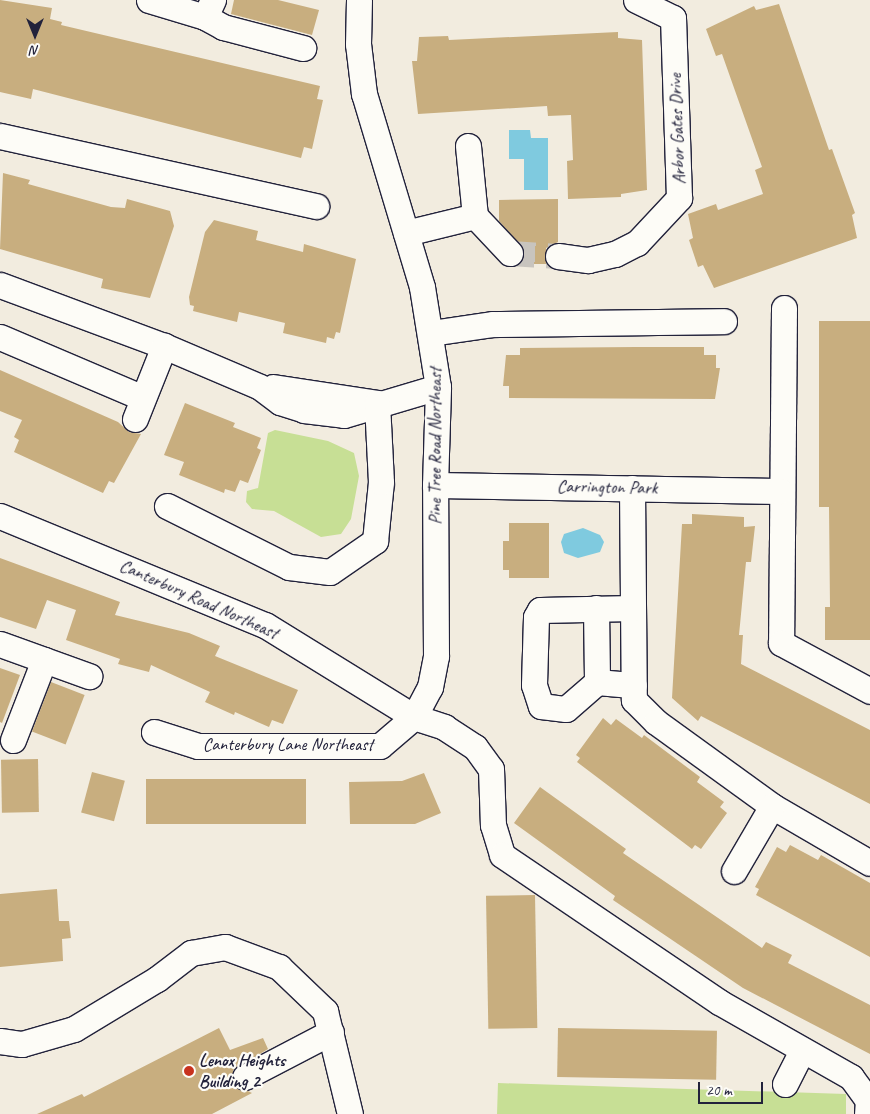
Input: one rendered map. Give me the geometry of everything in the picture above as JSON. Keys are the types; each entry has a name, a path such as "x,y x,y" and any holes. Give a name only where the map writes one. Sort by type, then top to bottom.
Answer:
{"street":[{"path":"149,0 209,9 223,27 303,48"},
{"name":"Pine Tree Road Northeast","path":"359,0 358,44 364,94 406,234 431,333 438,387 434,485 436,656 430,687 414,717"},
{"name":"Arbor Gates Drive","path":"558,256 588,260 615,254 638,243 679,198 673,18 636,0"},
{"path":"0,136 316,206"},
{"path":"468,146 475,216 510,253"},
{"path":"406,234 475,216"},
{"path":"0,285 164,346 260,386 280,402 307,401 344,415 377,403 438,387"},
{"path":"784,308 780,491 781,643 870,691"},
{"path":"431,333 492,324 724,321"},
{"path":"0,337 139,409 164,346"},
{"path":"167,506 289,567 330,572 375,541 381,482 377,403"},
{"name":"Carrington Park","path":"434,485 780,491"},
{"path":"632,488 634,700 656,722 772,806 870,863"},
{"name":"Canterbury Road Northeast","path":"1,518 266,625 414,717 444,727 475,747 491,769 494,825 502,855 719,1002 851,1076 868,1100 867,1114"},
{"path":"596,608 597,682"},
{"path":"633,608 540,610 536,617 534,685 540,706 566,708 597,682 634,685"},
{"path":"0,644 89,676"},
{"path":"13,740 44,660"},
{"name":"Canterbury Lane Northeast","path":"154,732 198,746 380,746 414,717"},
{"path":"734,871 772,806"},
{"path":"0,1041 22,1044 74,1029 157,979 191,953 225,947 279,966 325,1011 350,1114"},
{"path":"245,1077 331,1032"},
{"path":"786,1084 802,1050"}],"green space":[{"path":"275,430 328,441 354,453 359,476 351,519 341,534 321,537 274,511 252,509 246,502 247,491 258,488 268,433"},
{"path":"498,1083 846,1094 846,1114 497,1114"}],"water":[{"path":"509,130 530,130 531,138 548,138 548,190 524,190 524,159 509,159"},
{"path":"583,528 600,535 604,542 600,552 578,558 564,553 561,542 564,534"}],"building":[{"path":"0,0 52,8 50,19 62,22 61,25 320,86 317,99 323,100 312,149 304,147 301,158 33,89 31,99 0,92"},
{"path":"234,0 278,0 319,10 312,35 231,14"},
{"path":"779,4 829,150 832,149 855,213 852,215 857,238 714,288 703,265 698,267 689,240 693,238 688,214 716,204 718,210 763,194 755,170 762,167 722,54 716,56 706,29 754,6 756,10"},
{"path":"618,32 618,38 642,40 647,190 621,194 621,197 568,199 567,161 573,160 571,115 548,116 547,106 418,114 412,61 417,61 419,37 448,36 449,40"},
{"path":"3,173 30,180 28,184 111,207 125,208 127,199 170,211 174,226 150,298 101,288 103,279 0,249"},
{"path":"558,199 558,242 546,248 547,264 518,264 524,249 499,221 499,200"},
{"path":"214,220 258,231 256,240 303,252 304,244 356,259 340,333 336,332 334,339 327,337 326,343 283,333 285,323 239,312 237,322 193,311 194,306 190,305 189,297 205,232"},
{"path":"819,321 870,321 870,640 825,640 825,607 830,607 829,507 819,507"},
{"path":"704,347 704,355 716,355 716,368 720,368 715,399 509,398 509,386 503,386 506,355 520,355 520,348"},
{"path":"0,370 118,422 129,432 141,434 114,483 109,481 103,493 14,452 19,440 14,437 22,420 0,411"},
{"path":"185,403 235,423 233,427 261,438 257,448 261,450 248,483 240,480 235,492 225,489 224,493 179,475 184,462 164,455"},
{"path":"692,514 744,517 744,527 755,526 751,562 746,562 739,635 743,635 741,664 870,730 870,804 701,716 698,721 672,698 682,524 692,524"},
{"path":"509,523 549,523 549,578 509,578 509,570 503,570 503,541 509,541"},
{"path":"0,558 120,602 115,615 189,633 220,646 215,656 298,690 283,724 272,720 269,727 235,712 234,715 205,702 210,692 151,665 149,672 118,664 120,659 66,640 76,610 47,600 36,629 0,617"},
{"path":"0,668 20,675 2,723 0,722"},
{"path":"51,682 85,695 66,744 32,731"},
{"path":"603,718 611,725 616,719 642,738 644,735 700,777 697,782 724,802 720,807 727,813 701,849 695,845 692,849 577,762 580,758 576,755"},
{"path":"38,759 39,812 2,813 1,760"},
{"path":"92,772 125,781 114,821 81,813"},
{"path":"424,773 441,813 415,824 350,824 349,782 402,781"},
{"path":"146,779 306,779 306,824 146,824"},
{"path":"540,787 626,849 623,853 762,948 766,942 792,955 788,963 870,1005 870,1054 743,988 613,900 615,896 514,823"},
{"path":"790,845 818,860 821,855 870,883 870,957 756,895 759,889 755,887 777,847 786,852"},
{"path":"57,889 59,921 69,921 71,938 62,939 63,961 0,967 0,894"},
{"path":"535,895 537,1028 488,1029 486,896"},
{"name":"Lenox Heights Building 2","path":"219,1028 230,1050 263,1038 268,1049 233,1070 233,1084 252,1093 212,1114 37,1114 82,1094 84,1097"},
{"path":"558,1028 717,1031 716,1080 557,1077"}],"tunnel":[{"path":"510,253 558,256"}],"place":[{"name":"Lenox Heights Building 2","path":"189,1071"}]}
